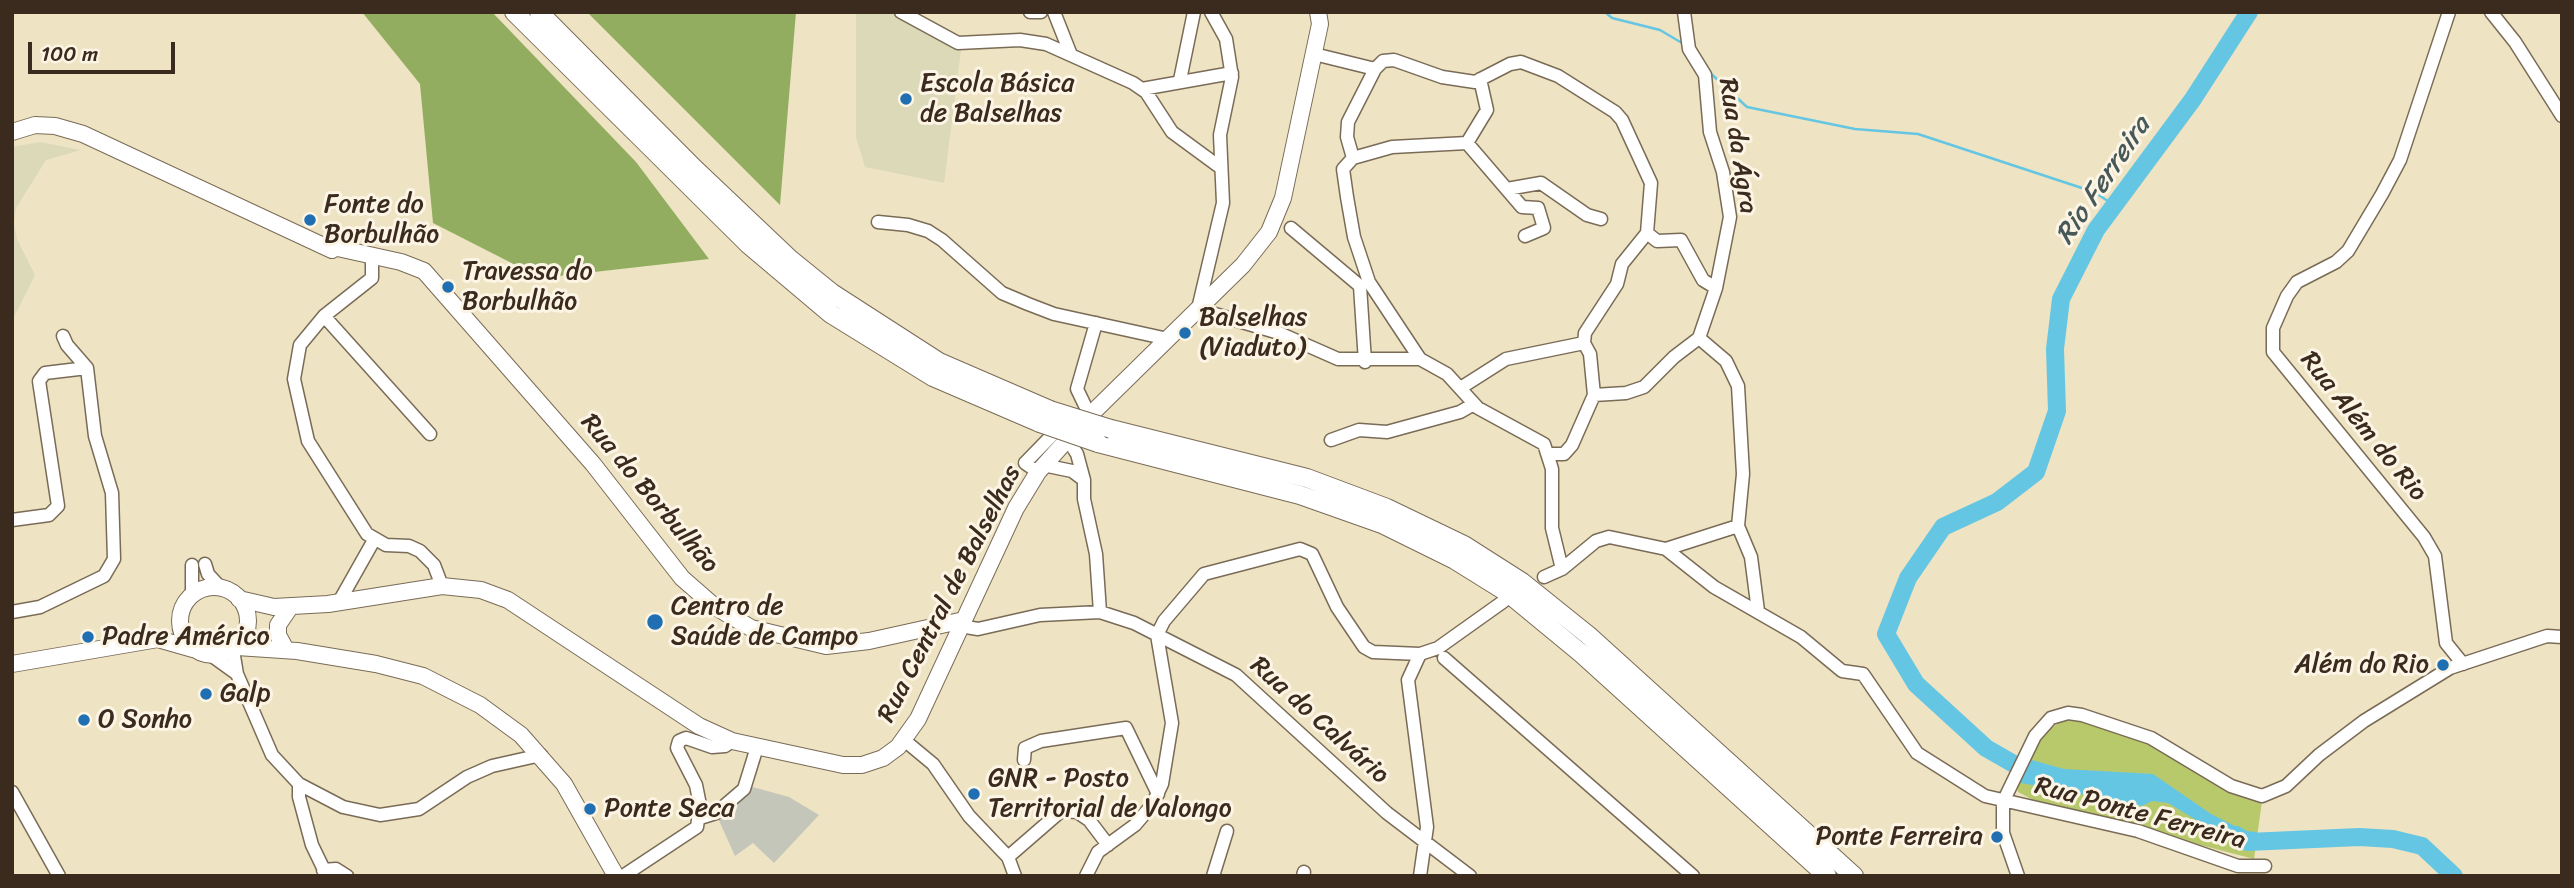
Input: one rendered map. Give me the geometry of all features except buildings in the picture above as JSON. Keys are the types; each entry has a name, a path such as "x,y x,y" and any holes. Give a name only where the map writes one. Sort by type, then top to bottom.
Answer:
{"highway":[{"path":"514,12 748,244 831,314 933,377 1045,416 1111,429 1307,478 1387,508 1464,545 1522,582 1588,635 1854,876"},
{"path":"539,12 704,177 790,259 832,293 939,362 1098,443 1300,495 1382,524 1455,560 1507,593 1582,654 1827,876"}],"main road":[{"name":"Rua Central de Balselhas","path":"239,599 283,606 339,602 442,586 481,590 508,600 699,726 732,741 843,765 862,765 883,758 904,740 918,719 1035,467 1063,443 1086,410 1168,339 1260,246 1276,218 1314,54 1320,24 1318,12"},
{"name":"Rua do Borbulhão","path":"12,132 35,125 131,158 324,245 433,282"},
{"name":"Rua do Borbulhão","path":"12,140 53,131"},
{"name":"Rua do Borbulhão","path":"372,260 401,262 424,271 593,464 682,578 714,606 751,628 826,646 928,631 957,633"},
{"path":"159,639 180,615 192,595 203,589 220,588 239,599 246,610 248,626 235,648"},
{"name":"Rua Central de Balselhas","path":"248,626 283,606"},
{"path":"283,606 278,635 290,648"},
{"path":"180,615 182,634 193,649"},
{"path":"248,626 267,640 290,648 423,676 490,711 541,755 564,784 616,876"},
{"path":"928,631 957,633"},
{"path":"12,664 159,639 212,656 235,648 290,648"}],"street":[{"path":"901,12 958,43 1020,40 1046,44 1142,89 1172,132 1221,168"},
{"path":"1030,12 1041,12"},
{"path":"1054,12 1071,55"},
{"path":"1180,80 1194,12"},
{"path":"1211,12 1226,39 1232,73 1220,135 1223,203 1198,309 1279,333 1338,359 1365,362 1420,359"},
{"name":"Rua da Ágra","path":"1684,12 1689,49 1705,75 1710,132 1723,172 1730,216 1716,288 1699,338"},
{"name":"Rua Além do Rio","path":"2449,12 2400,160 2348,251 2336,262 2297,282 2287,296 2273,328 2273,352 2424,537 2435,556 2446,643 2463,664"},
{"path":"2491,12 2515,42 2562,116"},
{"path":"1314,54 1374,69"},
{"path":"1353,158 1347,137 1348,122 1374,69 1383,61 1394,60 1442,77 1475,82 1510,64 1521,62 1537,66 1615,112 1622,120 1651,183 1647,233 1622,264 1617,284 1585,333 1584,343 1590,354 1594,395 1572,445 1564,454 1549,454"},
{"path":"1142,89 1180,80 1232,73"},
{"path":"1466,143 1487,110 1480,79"},
{"path":"1365,362 1365,284 1343,169 1353,158 1392,147 1466,143"},
{"path":"1466,143 1522,207 1538,208 1544,228 1525,236"},
{"path":"1507,189 1541,183 1587,215 1601,219"},
{"path":"878,222 908,225 928,231 1002,293 1054,314 1168,339"},
{"path":"1291,228 1365,284 1420,359 1439,369 1462,387 1474,404 1544,444 1549,454 1552,528 1562,569"},
{"path":"1647,233 1657,241 1681,240 1703,280 1716,288"},
{"path":"372,260 360,274 359,286 324,316 300,345 294,379 308,440 374,540 419,551 434,565 442,586"},
{"path":"324,316 430,434"},
{"path":"1035,467 1086,410 1077,389 1096,324"},
{"path":"12,612 40,607 104,576 114,559 112,493 96,436 87,368 63,336"},
{"path":"1594,395 1626,393 1644,387 1674,357 1699,338 1726,361 1738,386 1743,474 1738,526 1751,557 1758,611"},
{"path":"1462,387 1506,359 1584,343"},
{"path":"12,520 49,515 58,506 39,381 45,373 87,368"},
{"path":"1331,440 1359,430 1387,432 1461,412 1474,404"},
{"path":"1063,443 1072,446 1077,454 1084,480 1084,499 1096,554 1100,612"},
{"path":"1035,467 1072,471 1084,480"},
{"path":"1544,578 1562,569 1596,541 1609,537 1665,549 1738,526"},
{"path":"339,602 374,540"},
{"path":"1086,876 1098,852 1135,825 1158,794 1172,723 1157,635 1164,621 1204,574 1300,549 1307,551 1312,554 1337,607 1364,647 1373,652 1420,654 1438,648 1504,601"},
{"name":"Rua Ponte Ferreira","path":"1665,549 1714,587 1801,637 1842,671 1863,674 1917,753 1958,781 2003,802 2137,831 2238,866 2265,866"},
{"path":"192,595 199,565 220,588"},
{"name":"Rua do Calvário","path":"957,633 1040,615 1100,612 1157,635 1236,675 1387,813 1470,876"},
{"path":"2018,876 2003,833 2003,802 2010,782 2035,736 2051,718 2068,713 2082,715 2151,738 2231,786 2262,796 2286,786 2319,755 2364,721 2449,668 2547,636 2562,638"},
{"path":"235,648 237,674 272,755 299,784 343,807 380,815 419,809 480,771 541,755"},
{"path":"1420,654 1409,680 1427,827 1420,876"},
{"path":"212,656 237,674"},
{"path":"1444,658 1693,876"},
{"path":"1024,760 1025,748 1041,741 1126,728 1158,794"},
{"path":"623,876 679,842 697,827 700,818 696,785 677,748 679,741 686,737 712,747 725,746 732,741"},
{"path":"904,740 933,764 969,816 1008,857 1015,876"},
{"path":"700,818 716,813 744,789 757,747"},
{"path":"299,784 299,797 312,845 325,873 335,869 346,876"},
{"path":"12,792 59,876"},
{"path":"1008,857 1061,811 1077,812 1089,820 1108,845"},
{"path":"1213,876 1227,831"}],"shaded area":[{"name":"Escola Básica de Balselhas","path":"856,12 890,12 961,50 944,183 865,167 856,137"},
{"path":"40,142 81,150 46,160 16,208 14,224 17,239 35,275 12,321 12,147"},
{"path":"749,786 789,797 819,815 774,863 753,843 735,856 717,816"}],"green space":[{"path":"362,12 492,12 636,162 709,259 541,278 433,223 420,84"},
{"path":"587,12 796,12 780,205"},
{"path":"2063,720 2083,722 2146,742 2230,792 2262,801 2254,859 2039,803 2018,792 2016,782 2041,735"}],"water":[{"path":"2028,759 2064,769 2153,774 2211,814 2245,831 2257,832 2254,850 2236,844 2168,803 2152,801 2142,806 2016,782"}],"waterway":[{"path":"1605,12 1612,18 1660,30 1682,43"},
{"name":"Rio Ferreira","path":"2033,775 1986,748 1916,684 1886,634 1908,578 1943,527 1997,502 2036,472 2057,411 2055,349 2061,299 2096,230 2193,99 2249,12"},
{"path":"1708,71 1747,107 1855,129 1918,134 2094,192 2114,205"},
{"name":"Rio Ferreira","path":"2236,835 2248,842 2359,837 2393,839 2422,846 2454,876"}],"place":[{"name":"Escola Básica de Balselhas","path":"906,99"},
{"name":"Fonte do Borbulhão","path":"310,220"},
{"name":"Travessa do Borbulhão","path":"448,287"},
{"name":"Balselhas (Viaduto)","path":"1185,333"},
{"name":"Centro de Saúde de Campo","path":"655,622"},
{"name":"Padre Américo","path":"88,637"},
{"name":"Além do Rio","path":"2443,665"},
{"name":"Galp","path":"206,694"},
{"name":"O Sonho","path":"84,720"},
{"name":"GNR - Posto Territorial de Valongo","path":"974,794"},
{"name":"Ponte Seca","path":"590,809"},
{"name":"Ponte Ferreira","path":"1997,837"}]}
